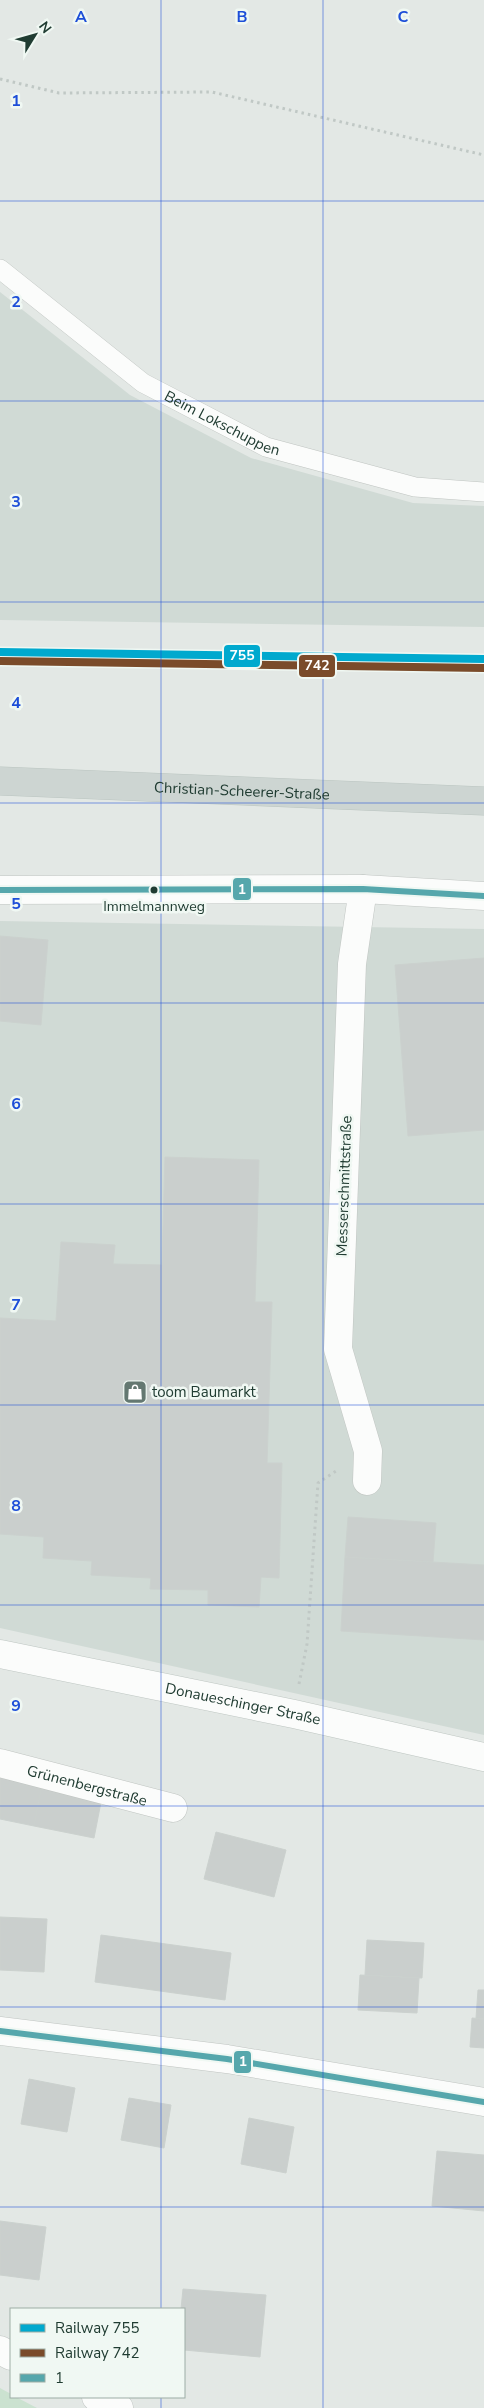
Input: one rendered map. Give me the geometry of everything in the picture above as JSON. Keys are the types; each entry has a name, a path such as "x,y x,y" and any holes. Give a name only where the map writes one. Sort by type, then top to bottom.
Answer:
{"main road":[{"name":"Christian-Scheerer-Straße","path":"0,781 484,801"}],"street":[{"path":"0,890 364,889 484,896"},
{"name":"Messerschmittstraße","path":"364,889 352,964 338,1349 368,1451 367,1481"},
{"name":"Donaueschinger Straße","path":"0,1654 294,1714 484,1757"},
{"name":"Grünenbergstraße","path":"0,1764 173,1808"},
{"path":"0,2031 227,2059 484,2102"},
{"path":"98,2398 120,2408"}],"lane":[{"name":"Beim Lokschuppen","path":"0,270 143,383 266,447 415,487 484,492"}],"path":[{"path":"0,79 59,92 212,92 484,156"},
{"path":"294,1714 306,1644 318,1483 368,1451"}],"shaded area":[{"path":"0,292 130,395 251,458 413,503 484,506 484,627 0,620"},
{"path":"0,921 484,929 484,1735 0,1628"}],"green space":[{"path":"0,2388 10,2393 10,2398 18,2398 37,2408 0,2408"}],"building":[{"path":"0,936 48,940 41,1025 0,1021"},
{"path":"484,958 484,1130 408,1136 395,965"},
{"name":"toom Baumarkt","path":"165,1157 259,1160 255,1302 272,1302 267,1463 282,1463 279,1578 261,1577 259,1607 208,1605 208,1590 150,1589 151,1578 91,1575 92,1561 43,1558 44,1537 0,1534 0,1318 56,1321 61,1242 115,1245 113,1264 162,1265"},
{"path":"348,1517 436,1523 433,1562 345,1557"},
{"path":"345,1557 484,1565 484,1640 341,1631"},
{"path":"0,1771 43,1779 34,1826 0,1819"},
{"path":"43,1779 103,1792 94,1838 34,1826"},
{"path":"216,1832 286,1850 274,1897 204,1879"},
{"path":"0,1917 47,1919 44,1972 0,1970"},
{"path":"101,1935 231,1953 225,2000 95,1982"},
{"path":"367,1940 424,1943 422,1978 365,1975"},
{"path":"360,1975 419,1978 417,2013 358,2010"},
{"path":"478,1990 484,1990 484,2019 476,2018"},
{"path":"472,2018 484,2019 484,2048 470,2047"},
{"path":"29,2079 75,2088 67,2132 21,2124"},
{"path":"129,2098 171,2105 164,2148 121,2140"},
{"path":"249,2118 294,2127 286,2173 241,2164"},
{"path":"437,2151 484,2155 484,2211 432,2206"},
{"path":"0,2221 46,2227 39,2280 0,2275"},
{"path":"183,2289 266,2295 260,2357 185,2350 185,2308 181,2308"}],"rail line":[{"name":"755","path":"0,652 484,659"},
{"name":"742","path":"0,661 484,668"}],"transit line":[{"name":"1","path":"0,890 363,889 484,896"},
{"name":"1","path":"0,2031 227,2059 484,2102"}],"place":[{"name":"Immelmannweg","path":"154,890"},
{"name":"toom Baumarkt","path":"135,1392"}]}
